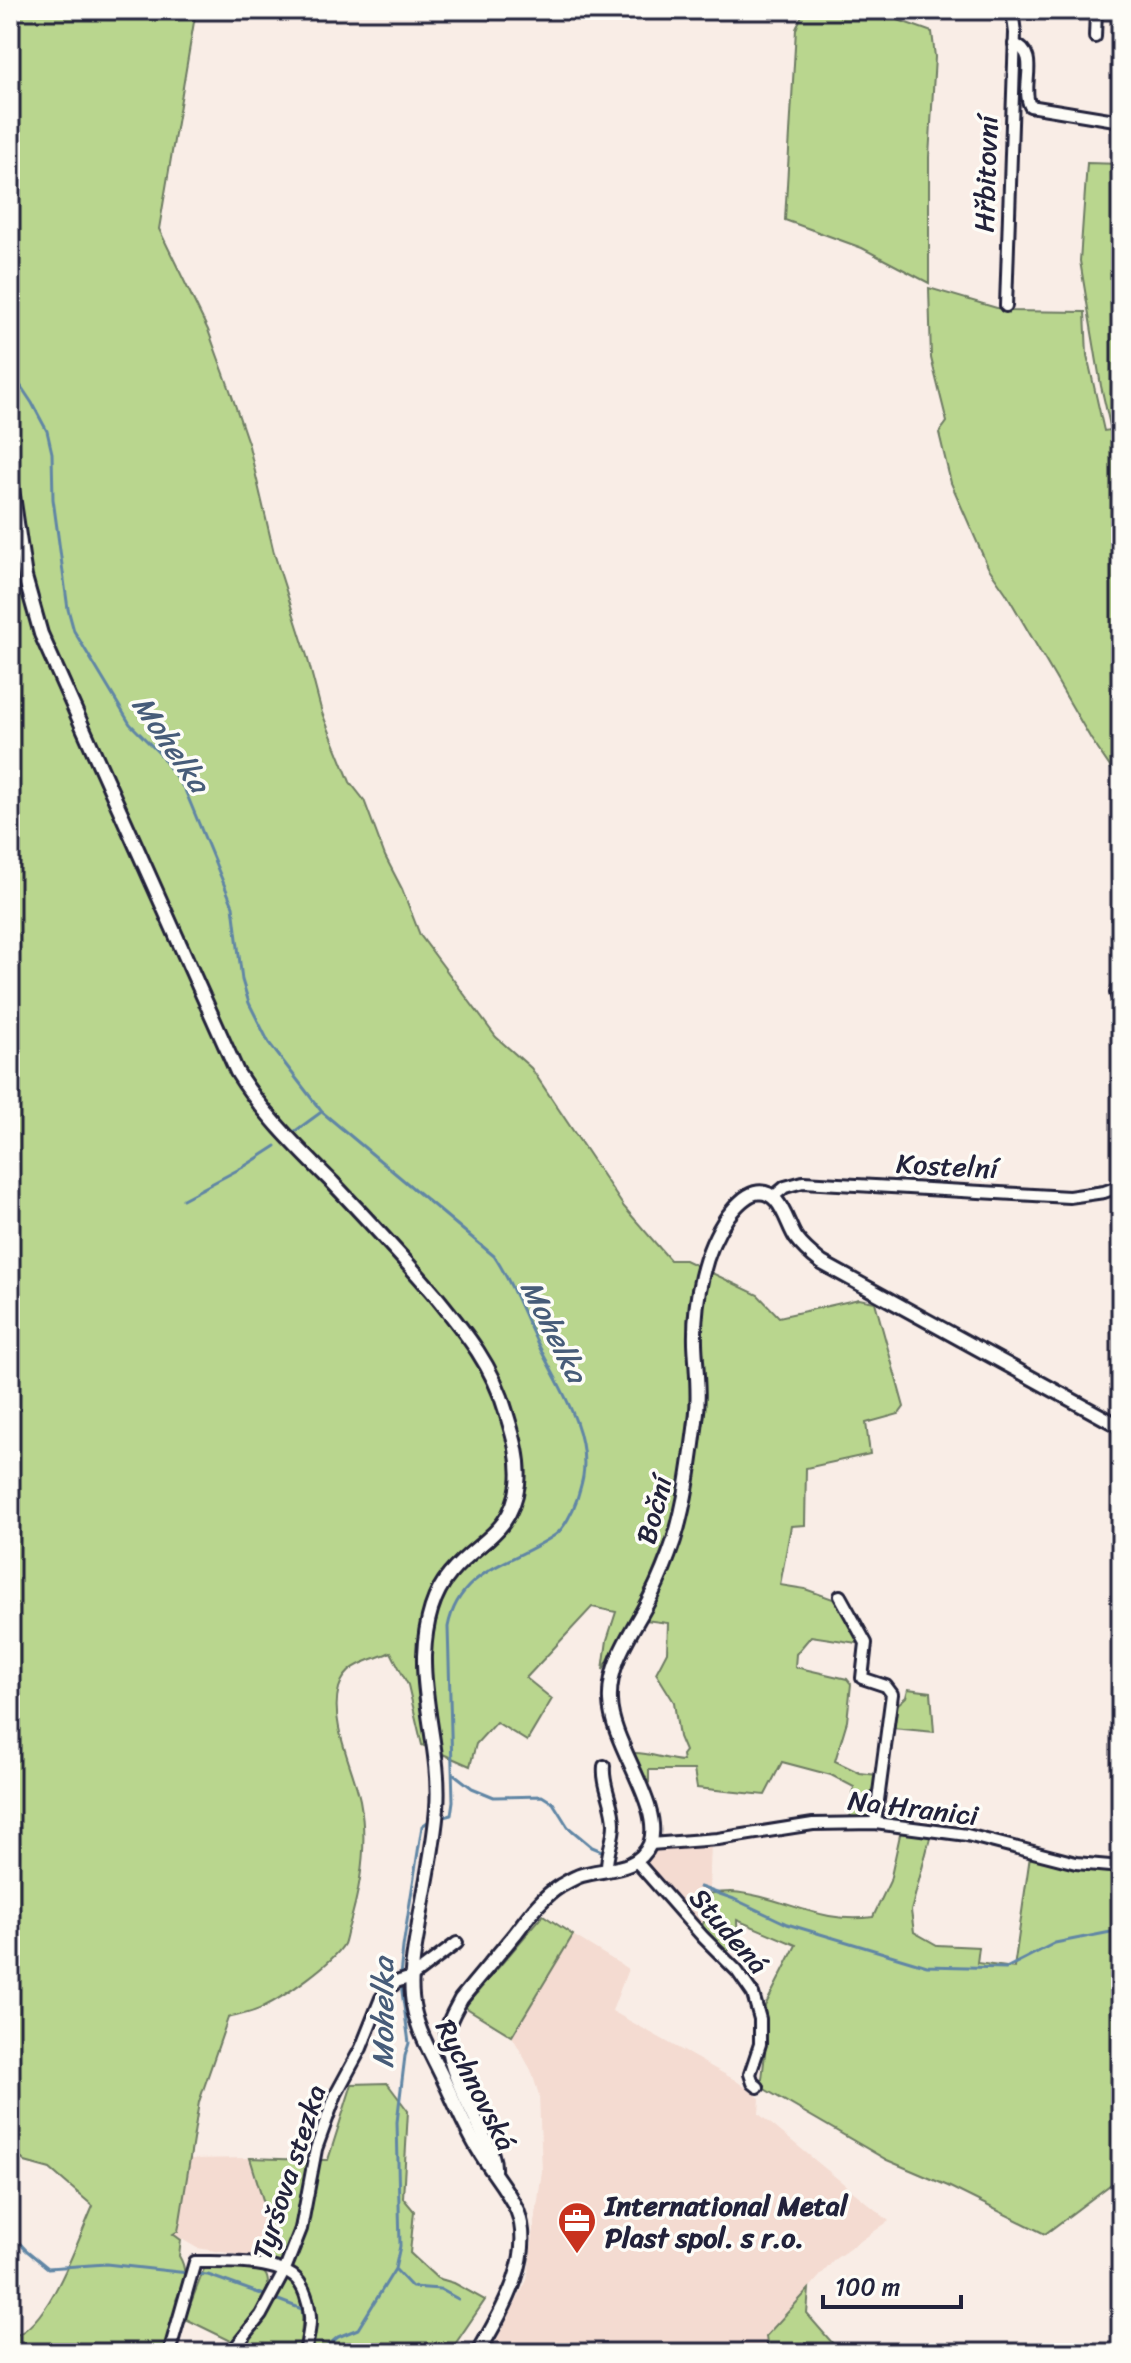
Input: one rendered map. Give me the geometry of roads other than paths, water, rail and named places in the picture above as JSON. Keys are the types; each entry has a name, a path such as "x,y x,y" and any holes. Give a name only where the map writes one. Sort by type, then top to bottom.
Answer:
{"street":[{"name":"Hřbitovní","path":"1006,306 1014,44 1012,10"},
{"path":"1095,37 1096,10"},
{"name":"Hřbitovní","path":"1014,44 1023,48 1028,58 1027,99 1030,106 1121,121"},
{"name":"Rychnovská","path":"10,475 25,577 41,634 237,1072 266,1114 388,1240 469,1336 492,1376 505,1408 518,1466 518,1483 511,1509 500,1529 463,1560 443,1583 426,1633 424,1674 438,1790 437,1809 405,1979 412,1993 418,2025 476,2146 519,2214 522,2246 513,2283 478,2353"},
{"path":"1121,981 1116,993 1121,1007"},
{"name":"Kostelní","path":"773,1197 785,1187 803,1182 1069,1197 1121,1186"},
{"name":"Boční","path":"650,1844 651,1810 616,1734 610,1686 619,1654 652,1595 674,1540 691,1463 699,1402 695,1340 699,1294 708,1258 720,1228 738,1204 759,1193 773,1197"},
{"path":"773,1197 802,1246 822,1263 1121,1427"},
{"path":"840,1596 866,1643 862,1678 886,1686 892,1694 875,1823"},
{"path":"604,1766 604,1781 614,1820 606,1858 607,1870"},
{"name":"Na Hranici","path":"650,1844 718,1839 836,1822 875,1823 967,1835 1076,1863 1121,1867"},
{"path":"494,2172 492,2154 446,2045 451,2016 461,1999 537,1905 558,1887 580,1876 629,1865 650,1844"},
{"name":"Studená","path":"636,1861 737,1971 753,1994 760,2019 760,2044 750,2074 758,2087"},
{"name":"Tyršova stezka","path":"231,2353 261,2315 284,2272 301,2229 316,2149 336,2094 361,2048 381,1998 457,1943"},
{"path":"169,2353 195,2262 235,2261 284,2272 300,2283 310,2316 305,2353"}],"waterway":[{"name":"Mohelka","path":"10,370 47,431 52,453 53,499 68,609 74,631 130,724 160,754 185,790 233,906 242,980 249,1003 269,1043 322,1112 494,1256 577,1424 584,1458 583,1476 565,1524 555,1535 476,1580 463,1592 454,1608 448,1627 453,1801 451,1815 439,1818"},
{"path":"294,1132 320,1113"},
{"path":"183,1199 276,1146"},
{"path":"454,1774 472,1788 494,1797 542,1796 553,1803 568,1827 592,1847 604,1852"},
{"name":"Mohelka","path":"400,1976 422,1826 432,1819"},
{"path":"700,1887 787,1924 927,1966 1006,1968 1055,1943 1121,1930"},
{"name":"Mohelka","path":"319,2353 338,2337 358,2329 395,2269 400,2246 397,2122 409,2043 401,1984"},
{"path":"10,2233 48,2268 106,2264 188,2273"},
{"path":"396,2270 412,2287 440,2289 458,2299"},
{"path":"195,2274 208,2275 267,2296"},
{"path":"273,2298 302,2309 305,2324 299,2353"}],"place":[{"name":"International Metal Plast spol. s r.o.","path":"577,2255"}]}
